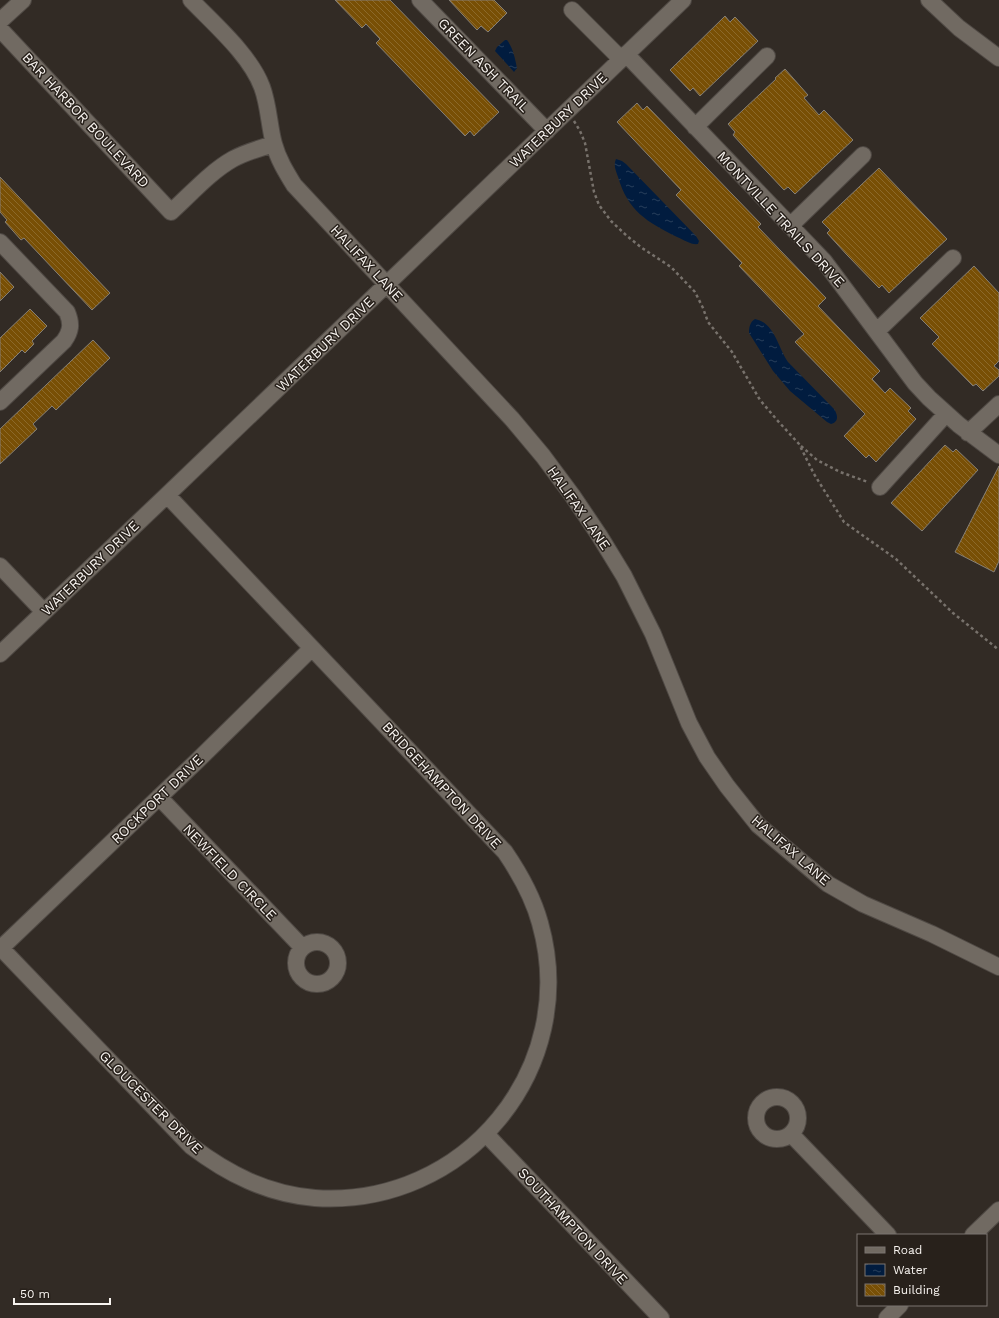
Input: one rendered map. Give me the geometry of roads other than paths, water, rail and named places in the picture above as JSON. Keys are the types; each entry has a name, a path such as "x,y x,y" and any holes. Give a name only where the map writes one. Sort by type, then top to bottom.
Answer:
{"street":[{"path":"0,22 23,0"},
{"name":"HALIFAX LANE","path":"191,0 241,53 253,69 266,99 277,155 285,172 294,185 512,419 543,456 595,529 624,576 650,628 689,723 707,757 727,786 758,825 828,884 863,904 932,934 999,967"},
{"name":"GREEN ASH TRAIL","path":"420,0 547,131"},
{"name":"WATERBURY DRIVE","path":"0,654 683,0"},
{"path":"929,0 959,28 999,58"},
{"name":"MONTVILLE TRAILS DRIVE","path":"572,10 624,57 696,127 824,261 915,383 946,414 968,433 999,455"},
{"name":"BAR HARBOR BOULEVARD","path":"0,29 171,212 218,170 233,159 252,150 274,144"},
{"path":"696,127 767,56"},
{"path":"790,226 863,155"},
{"path":"0,242 66,312 70,320 68,335 64,341 0,402"},
{"path":"877,331 953,258"},
{"path":"968,433 999,404"},
{"path":"880,487 946,414"},
{"name":"BRIDGEHAMPTON DRIVE","path":"167,495 505,852 520,874 532,897 546,948 548,997 544,1027 536,1053 526,1077 513,1100 486,1134"},
{"path":"0,566 44,612"},
{"name":"ROCKPORT DRIVE","path":"0,947 159,797 312,648"},
{"name":"NEWFIELD CIRCLE","path":"159,797 302,947"},
{"name":"GLOUCESTER DRIVE","path":"0,947 191,1146 212,1162 259,1186 288,1194 321,1198 340,1198 393,1190 418,1181 445,1167 466,1152 486,1134"},
{"name":"SOUTHAMPTON DRIVE","path":"486,1134 660,1318"},
{"path":"791,1134 887,1234"},
{"path":"974,1234 999,1210"},
{"path":"887,1318 899,1306"}],"water":[{"path":"505,40 509,43 515,57 517,68 514,72 495,51 497,47"},
{"path":"616,159 626,164 696,236 699,241 698,244 693,244 666,232 640,214 633,207 622,189 615,168"},
{"path":"755,319 762,321 767,325 772,331 788,362 834,409 837,420 834,423 831,424 827,422 790,391 773,371 749,333 750,325"}]}
